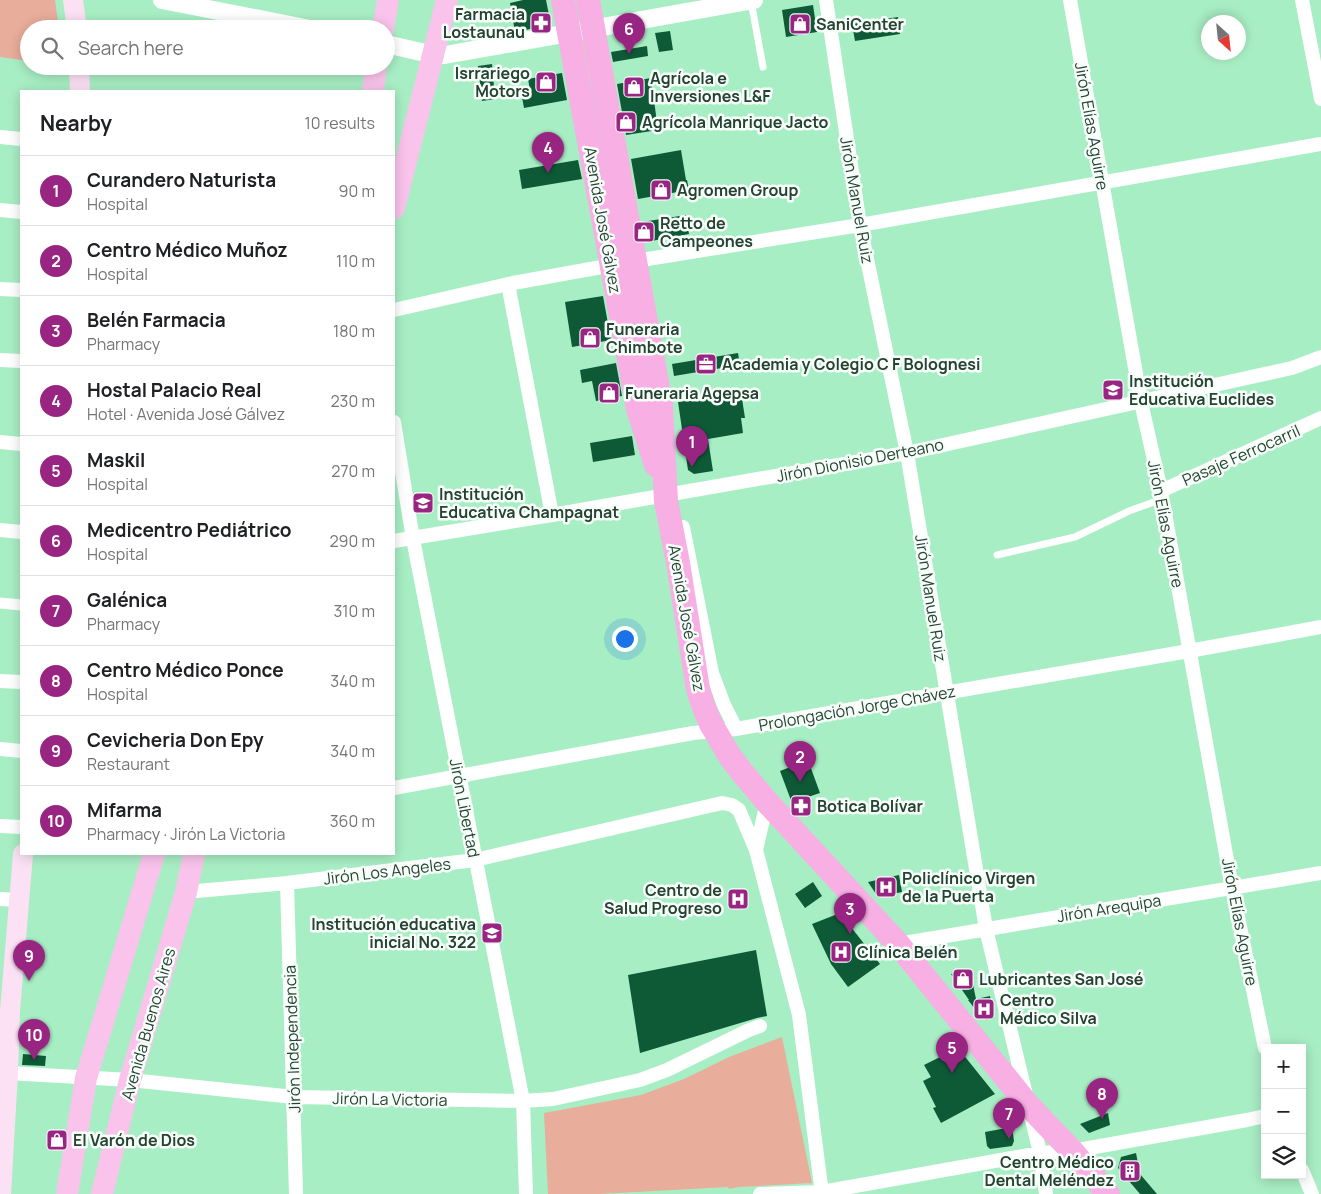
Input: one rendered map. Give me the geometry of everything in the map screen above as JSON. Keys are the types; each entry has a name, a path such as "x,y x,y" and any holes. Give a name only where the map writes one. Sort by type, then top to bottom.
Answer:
{"highway":[{"name":"Avenida José Gálvez","path":"563,0 638,409 665,498 678,563 698,689 711,724 729,755 761,795 898,944 1028,1105 1072,1151 1108,1194"},
{"name":"Avenida José Gálvez","path":"588,0 661,405 665,498"}],"main road":[{"path":"73,0 76,20"},
{"path":"385,20 388,0"},
{"path":"395,204 447,0"},
{"path":"79,75 80,90"},
{"path":"372,90 375,75"},
{"path":"1,1194 2,1147 8,1073 4,1037 9,899 23,855"},
{"path":"67,1194 86,1078 154,855"},
{"name":"Avenida Buenos Aires","path":"102,1194 130,1080 186,892 194,855"}],"street":[{"path":"162,0 264,20"},
{"path":"395,46 445,55 753,0"},
{"name":"Jirón Manuel Ruiz","path":"826,0 860,225 907,453 986,929 1040,1153 1046,1194"},
{"name":"Jirón Elías Aguirre","path":"1070,0 1141,402 1161,495 1232,888 1264,1044"},
{"path":"1302,0 1321,99"},
{"path":"0,137 20,139"},
{"path":"395,310 508,284 611,265 860,225 1321,144"},
{"path":"0,210 20,212"},
{"path":"508,284 552,515"},
{"path":"0,289 20,290"},
{"name":"Jirón Dionisio Derteano","path":"395,541 665,498 907,453 1292,368 1321,357"},
{"path":"0,360 20,361"},
{"name":"Pasaje Ferrocarril","path":"1161,495 1321,418"},
{"name":"Jirón Libertad","path":"395,428 413,539 523,1101 526,1194"},
{"path":"0,442 20,444"},
{"path":"665,498 675,507 681,518 712,673 724,705 736,729"},
{"path":"0,530 20,532"},
{"path":"0,603 20,604"},
{"name":"Prolongación Jorge Chávez","path":"395,788 693,732 736,729 1189,652 1321,627"},
{"path":"0,681 20,682"},
{"path":"0,749 20,751"},
{"path":"761,795 756,850 799,1015 822,1193"},
{"name":"Jirón Los Angeles","path":"186,892 287,883 475,860 722,803 732,805 739,810 756,850"},
{"path":"0,826 20,827"},
{"name":"Jirón Arequipa","path":"898,944 1321,873"},
{"name":"Jirón Independencia","path":"287,883 296,1194"},
{"name":"Jirón La Victoria","path":"8,1073 130,1080 294,1097 523,1101 553,1099 640,1080 667,1070 748,1030 760,1026"},
{"path":"760,1194 822,1193 1040,1153 1072,1151 1261,1117"},
{"path":"1306,1179 1312,1194"}],"lane":[{"path":"753,0 763,67"},
{"path":"998,555 1075,537 1161,495"}],"shaded area":[{"path":"0,0 55,0 58,20 20,20 20,60 0,57"},
{"path":"782,1037 812,1183 729,1189 728,1187 599,1194 548,1194 544,1113 641,1095 684,1079 729,1057"}],"building":[{"path":"523,0 546,0 551,25 515,32 510,3"},
{"name":"SaniCenter","path":"813,5 817,32 786,37 782,10"},
{"path":"898,17 900,34 855,41 852,24"},
{"path":"670,31 673,50 659,52 655,33"},
{"path":"647,46 648,56 613,62 611,52"},
{"path":"492,64 495,99 482,101 478,66"},
{"path":"562,73 567,100 524,108 521,92 530,90 528,79"},
{"path":"651,78 658,130 626,135 617,84"},
{"path":"681,150 689,190 638,199 631,159"},
{"path":"578,160 582,179 522,189 519,170"},
{"path":"686,215 689,234 646,242 642,222"},
{"path":"603,296 611,340 572,347 565,302"},
{"name":"Academia y Colegio C F Bolognesi","path":"738,353 740,365 674,376 672,364"},
{"path":"616,363 622,396 596,401 592,381 582,383 580,370"},
{"path":"741,392 745,418 741,418 743,433 708,439 713,471 694,474 688,470 678,402"},
{"path":"632,436 635,455 593,462 590,443"},
{"path":"808,760 820,793 805,798 809,808 798,812 792,803 780,771"},
{"name":"Policlínico Virgen de la Puerta","path":"899,875 902,892 878,897 868,882"},
{"path":"813,882 822,896 805,908 795,894"},
{"path":"840,913 880,964 848,987 831,964 812,924"},
{"path":"756,950 767,1016 640,1053 628,975"},
{"path":"970,970 976,999 990,996 994,1018 986,1020 979,1012 979,1014 951,974"},
{"path":"958,1048 995,1094 941,1123 933,1108 936,1107 923,1081 931,1077 924,1065"},
{"path":"23,1054 46,1056 45,1066 22,1065"},
{"path":"1108,1113 1110,1125 1089,1133 1080,1124"},
{"path":"1012,1127 1014,1141 1012,1146 990,1149 987,1146 985,1132"},
{"name":"Centro Médico Dental Meléndez","path":"1136,1153 1140,1174 1157,1194 1140,1194 1118,1168 1121,1157"}],"place":[{"name":"Farmacia Lostaunau","path":"541,23"},
{"name":"SaniCenter","path":"800,24"},
{"name":"Medicentro Pediátrico","path":"629,54"},
{"name":"Isrrariego Motors","path":"546,82"},
{"name":"Agrícola e Inversiones L&F","path":"634,87"},
{"name":"Agrícola Manrique Jacto","path":"626,122"},
{"name":"Hostal Palacio Real","path":"548,173"},
{"name":"Agromen Group","path":"661,190"},
{"name":"Retto de Campeones","path":"644,232"},
{"name":"Funeraria Chimbote","path":"590,338"},
{"name":"Academia y Colegio C F Bolognesi","path":"706,364"},
{"name":"Institución Educativa Euclides","path":"1113,390"},
{"name":"Funeraria Agepsa","path":"609,393"},
{"name":"Curandero Naturista","path":"692,467"},
{"name":"Institución Educativa Champagnat","path":"423,503"},
{"name":"Centro Médico Muñoz","path":"800,782"},
{"name":"Botica Bolívar","path":"801,806"},
{"name":"Policlínico Virgen de la Puerta","path":"886,887"},
{"name":"Centro de Salud Progreso","path":"738,899"},
{"name":"Institución educativa inicial No. 322","path":"492,933"},
{"name":"Belén Farmacia","path":"850,934"},
{"name":"Clínica Belén","path":"841,952"},
{"name":"Lubricantes San José","path":"963,979"},
{"name":"Cevicheria Don Epy","path":"29,981"},
{"name":"Centro Médico Silva","path":"984,1009"},
{"name":"Mifarma","path":"34,1060"},
{"name":"Maskil","path":"952,1073"},
{"name":"Centro Médico Ponce","path":"1102,1119"},
{"name":"Galénica","path":"1009,1139"},
{"name":"El Varón de Dios","path":"57,1140"},
{"name":"Centro Médico Dental Meléndez","path":"1130,1171"}]}
